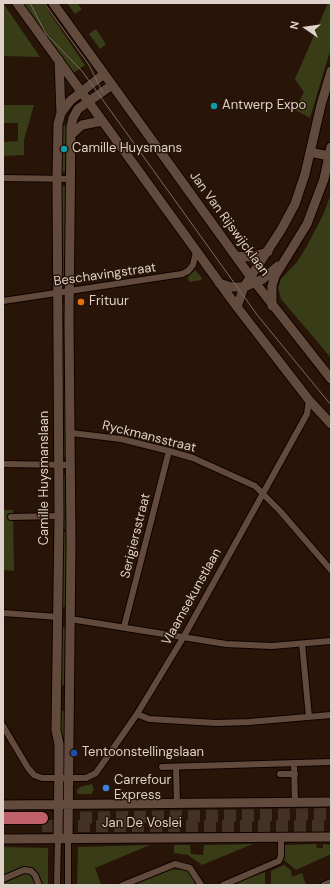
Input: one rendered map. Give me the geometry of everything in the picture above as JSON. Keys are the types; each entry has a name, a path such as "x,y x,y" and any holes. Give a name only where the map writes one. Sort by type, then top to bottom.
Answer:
{"highway":[{"path":"3,818 42,822 3,826"}],"street":[{"path":"17,3 236,307 309,400 331,424"},
{"name":"Jan Van Rijswijcklaan","path":"54,3 272,306 331,379"},
{"name":"Camille Huysmanslaan","path":"59,60 61,113 58,124 57,178 59,516 56,730 68,804 68,885"},
{"path":"253,280 295,204 305,174 331,71"},
{"path":"61,113 70,101 104,74"},
{"name":"Camille Huysmanslaan","path":"57,885 58,804 64,778 70,619 71,432 69,291 71,135 72,122 76,113 88,101 112,85"},
{"path":"71,135 82,125 102,121"},
{"path":"272,306 272,282 307,224 317,200 330,152 310,152"},
{"path":"3,178 71,179"},
{"name":"Beschavingstraat","path":"3,301 182,274 188,271 193,265 196,252"},
{"path":"236,256 249,257 268,252"},
{"path":"236,307 244,287 283,262"},
{"path":"219,283 231,287 244,287"},
{"name":"Vlaamsekunstlaan","path":"64,778 86,778 93,776 137,714 183,638 307,414 309,400"},
{"name":"Ryckmansstraat","path":"71,432 121,439 169,451 215,467 255,486 264,492 331,570"},
{"name":"Serigiersstraat","path":"124,627 169,451"},
{"path":"3,464 70,464"},
{"path":"11,517 59,516"},
{"path":"3,613 58,617"},
{"path":"70,619 183,638 241,645 302,644 331,641"},
{"path":"302,644 309,717"},
{"path":"137,714 149,719 216,723 248,722 331,715"},
{"path":"3,726 31,772 42,778 64,778"},
{"path":"162,767 331,762"},
{"path":"294,763 295,802"},
{"name":"Jan De Voslei","path":"176,767 178,803"},
{"path":"280,774 294,774"},
{"name":"Jan De Voslei","path":"3,805 331,802"},
{"path":"223,885 279,861 281,856 281,837"},
{"name":"Jan De Voslei","path":"3,839 331,837"},
{"path":"123,885 175,864 190,868 201,885"},
{"path":"3,879 24,870 31,871 35,875 39,885"},
{"path":"324,885 331,882"}],"green space":[{"path":"3,3 40,57 3,56"},
{"path":"21,3 43,3 85,65 72,74"},
{"path":"67,3 77,3 82,9 75,14"},
{"path":"328,3 331,3 331,48 310,118 295,110 304,92 295,79"},
{"path":"96,29 106,44 100,49 89,34"},
{"path":"3,105 34,105 24,140 24,155 3,156 3,142 18,141 18,123 3,123"},
{"path":"62,124 67,126 66,144 61,144"},
{"path":"62,153 66,153 66,172 61,172"},
{"path":"62,186 67,186 67,283 61,284"},
{"path":"331,194 331,358 281,299 278,288 281,279 297,262 307,246 323,215"},
{"path":"195,270 202,278 201,280 189,282 188,277"},
{"path":"61,304 67,304 67,457 61,457"},
{"path":"61,474 67,474 67,529 61,529"},
{"path":"3,510 13,510 14,571 3,570"},
{"path":"61,532 67,532 67,607 61,607"},
{"path":"61,627 67,627 66,685 61,685"},
{"path":"60,711 66,711 66,762 63,762"},
{"path":"92,784 94,790 91,794 77,794 77,790 80,787"},
{"path":"253,844 202,865 188,855 174,853 174,845 190,845 191,854 203,855 204,845"},
{"path":"316,844 317,848 323,848 323,844 331,845 331,854 296,870 283,859 285,845"},
{"path":"150,845 95,868 101,885 77,885 78,847"},
{"path":"3,847 48,848 48,885 3,885"},
{"path":"284,865 291,870 292,877 302,873 306,885 271,885 271,871"},
{"path":"172,869 188,871 193,876 195,885 133,885"},
{"path":"265,872 265,885 231,885"}],"tunnel":[{"path":"62,818 331,814"},
{"path":"42,826 331,826"}],"tram line":[{"path":"30,3 46,34 82,71 258,316 331,405"},
{"path":"44,3 89,65 103,93"}],"place":[{"name":"Antwerp Expo","path":"214,106"},
{"name":"Camille Huysmans","path":"64,149"},
{"name":"Frituur","path":"81,302"},
{"name":"Tentoonstellingslaan","path":"74,753"},
{"name":"Carrefour Express","path":"106,788"}]}
